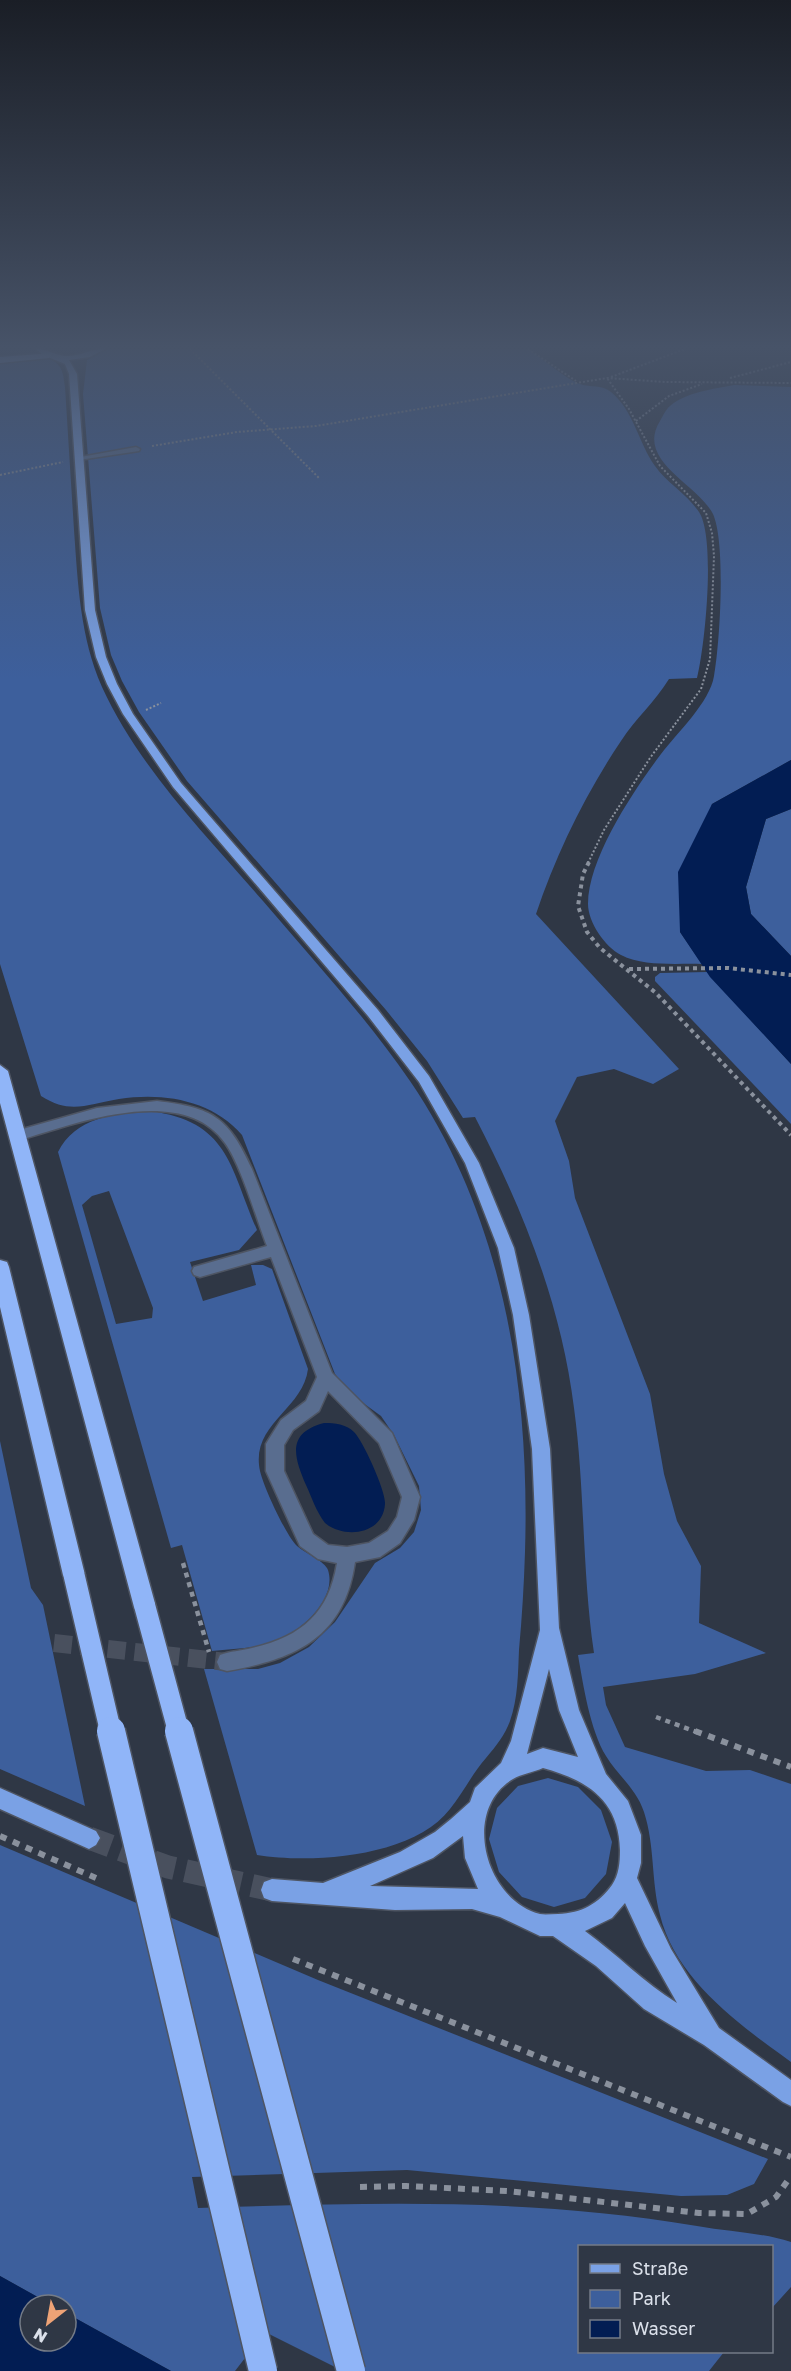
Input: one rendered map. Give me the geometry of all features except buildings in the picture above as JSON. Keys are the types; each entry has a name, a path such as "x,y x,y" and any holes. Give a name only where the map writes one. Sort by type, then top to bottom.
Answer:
{"highway":[{"path":"0,1071 351,2371"},
{"path":"0,1267 263,2371"}],"main road":[{"path":"79,460 90,610 101,657 128,714 177,785 373,1013 424,1079 472,1163 502,1237 521,1315 541,1449 549,1628 569,1710 596,1776"},
{"path":"509,1768 521,1743 549,1628"},
{"path":"272,1890 326,1892 395,1899 472,1898 507,1908 540,1924 558,1926 592,1918 607,1908 619,1894 632,1856 631,1833 624,1811 612,1792 596,1776 562,1760 526,1761 509,1768 495,1779 476,1809 456,1831 436,1846 397,1865 326,1892"},
{"path":"0,1798 89,1838"},
{"path":"476,1809 472,1826 476,1862 493,1895 507,1908"},
{"path":"626,1878 651,1939 670,1974 712,2037"},
{"path":"558,1926 604,1958 652,2001 712,2037 791,2094"}],"street":[{"path":"17,1136 127,1107 149,1105 179,1109 206,1119 229,1136 245,1169 325,1377 386,1438 411,1497 405,1520 394,1537 373,1551 347,1556 326,1553 306,1540 275,1471 275,1444 287,1425 313,1406 325,1377"},
{"path":"200,1271 276,1249"},
{"path":"219,1661 260,1657 299,1642 331,1614 345,1581 347,1556"}],"path":[{"path":"0,475 71,460"},
{"path":"300,460 319,478"},
{"path":"657,460 660,466 706,513 712,533 714,556 710,659 706,678 683,716 629,789 604,830 583,874 578,906 587,932 600,948 656,993 791,1135"},
{"path":"629,969 728,969 791,975"},
{"path":"183,1563 219,1661"},
{"path":"656,1717 791,1767"},
{"path":"0,1836 96,1878"},
{"path":"293,1959 791,2157"},
{"path":"360,2187 406,2186 507,2191 699,2212 747,2214 776,2197 791,2176"}],"green space":[{"path":"0,460 69,460 81,610 95,668 117,717 175,800 339,990 410,1081 442,1134 468,1190 489,1247 505,1307 516,1367 525,1490 525,1552 515,1704 508,1726 500,1740 476,1770 450,1809 433,1825 412,1838 387,1847 333,1857 280,1858 257,1855 204,1669 258,1669 280,1663 309,1647 335,1622 375,1563 400,1548 414,1532 421,1510 419,1486 394,1435 381,1416 348,1392 335,1374 242,1135 216,1114 186,1101 136,1097 70,1107 41,1096 0,964"},
{"path":"88,460 651,460 665,478 699,512 704,525 708,568 706,618 697,678 669,679 621,741 573,824 536,914 679,1069 653,1084 614,1069 577,1077 555,1121 569,1161 575,1198 650,1394 664,1474 677,1521 701,1566 699,1623 766,1653 695,1674 603,1687 606,1705 625,1747 706,1771 750,1770 791,1784 791,2062 751,2033 712,1999 680,1960 668,1938 660,1915 650,1838 644,1812 632,1789 606,1756 596,1733 588,1707 578,1655 594,1653 587,1592 578,1438 568,1369 550,1294 538,1258 493,1152 475,1117 463,1118 427,1061 386,1010 187,781 139,712 122,681 111,655 100,608"},
{"path":"662,460 791,460 791,760 712,804 680,932 702,964 661,964 630,959 621,955 598,933 588,904 596,866 614,825 661,754 700,707 714,676 721,594 717,528 713,514 705,503"},
{"path":"791,809 791,956 751,914 746,887 766,819"},
{"path":"707,972 791,1064 791,1124 655,981 655,977 660,973"},
{"path":"150,1111 176,1117 196,1125 211,1136 223,1150 232,1167 257,1230 239,1250 190,1262 203,1301 256,1285 251,1265 263,1265 272,1269 308,1369 297,1396 269,1429 263,1441 259,1455 260,1471 275,1510 291,1539 300,1548 319,1560 328,1570 327,1593 313,1615 292,1633 271,1643 249,1648 212,1651 182,1545 171,1548 58,1152 74,1132 85,1125 123,1113","holes":["109,1191 153,1308 152,1318 116,1324 82,1205 92,1196"]},
{"path":"0,1441 31,1588 43,1605 85,1806 0,1769"},
{"path":"548,1778 578,1787 601,1810 612,1842 606,1874 585,1898 554,1907 522,1897 499,1872 489,1839 497,1808 518,1786"},
{"path":"0,1845 318,1980 768,2159 754,2184 727,2195 681,2196 407,2170 192,2177 198,2208 386,2204 510,2206 634,2217 756,2234 791,2242 791,2287 773,2307 773,2245 578,2245 578,2353 723,2353 709,2371 343,2371 265,2332 235,2371 171,2371 78,2320 78,2293 30,2293 0,2276"}],"water":[{"path":"791,760 791,809 766,819 746,887 751,914 791,956 791,1064 710,977 680,932 678,872 712,804"},
{"path":"324,1423 340,1424 354,1432 373,1466 385,1504 383,1514 370,1528 352,1532 333,1528 325,1523 314,1504 298,1465 296,1447 303,1433"},
{"path":"0,2276 30,2293 18,2293 18,2353 78,2353 78,2320 171,2371 0,2371"}],"tunnel":[{"path":"54,1643 227,1662"},
{"path":"89,1838 168,1867 272,1890"}]}
